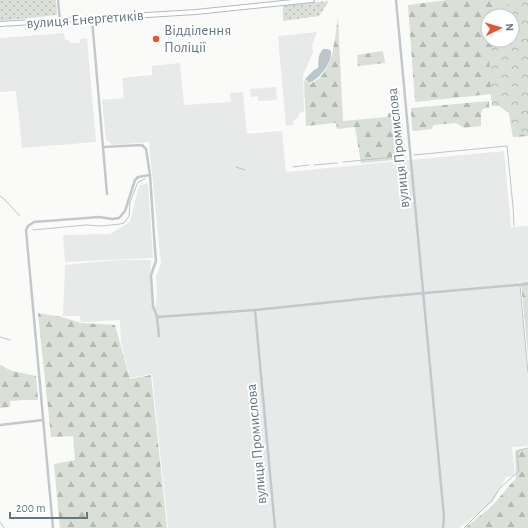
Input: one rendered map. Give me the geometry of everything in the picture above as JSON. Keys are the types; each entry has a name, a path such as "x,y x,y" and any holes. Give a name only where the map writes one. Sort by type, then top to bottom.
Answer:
{"main road":[{"name":"вулиця Енергетиків","path":"0,24 196,12 272,2 312,0"}],"street":[{"path":"58,0 60,21"},
{"name":"вулиця Промислова","path":"396,0 444,517 443,528"},
{"path":"92,19 107,194"},
{"path":"103,147 144,146 146,150 150,175 156,261 152,276 153,306 157,316 159,336"},
{"path":"53,528 26,230 28,226 34,222 99,217 112,219 119,218 125,211 136,178 150,175"},
{"path":"157,316 255,310 528,284"},
{"name":"вулиця Промислова","path":"255,310 275,528"},
{"path":"0,424 43,420"}],"shaded area":[{"path":"317,32 312,45 313,52 303,75 304,112 299,113 299,117 293,121 293,125 286,126 278,36"},
{"path":"64,33 65,40 69,40 70,43 80,43 80,39 87,38 96,142 22,148 16,91 0,92 0,38"},
{"path":"323,49 328,49 331,51 330,60 321,74 309,83 305,79 318,68 319,56"},
{"path":"180,63 184,105 231,102 230,93 243,92 247,134 282,131 286,172 504,151 511,227 528,226 528,280 519,282 528,377 528,446 512,447 515,476 506,477 493,502 459,528 168,528 152,374 130,378 121,342 120,320 81,322 80,316 63,316 65,265 117,260 151,260 150,277 154,318 157,296 156,276 161,264 149,142 113,145 106,140 102,100 124,98 122,78 152,75 152,66"},
{"path":"276,87 277,100 258,101 258,96 251,97 250,89"},
{"path":"148,183 153,258 65,262 63,235 110,234 130,222 139,186"}],"green space":[{"path":"0,0 56,0 57,15 0,21"},
{"path":"447,0 528,0 528,136 513,137 509,113 499,106 492,106 491,94 415,102 408,5"},
{"path":"509,0 528,0 528,134 513,136 509,113 499,105 492,105 489,57 492,48 520,48 520,8 506,8"},
{"path":"329,1 319,16 283,21 283,5"},
{"path":"338,18 343,121 387,117 389,113 401,112 406,159 361,163 355,127 337,129 336,123 306,126 304,80 310,84 324,73 332,56"},
{"path":"383,51 385,63 358,66 357,55"},
{"path":"489,101 489,108 483,109 481,113 481,126 464,128 456,123 433,125 432,129 412,130 411,108"},
{"path":"528,281 528,355 521,282"},
{"path":"38,313 62,317 81,323 115,325 130,379 151,375 167,528 60,528 54,464 75,460 73,436 51,437"},
{"path":"0,365 12,371 36,376 38,400 10,401 10,407 0,408"},
{"path":"528,449 528,528 465,528 492,506 516,478 515,450"}],"waterway":[{"path":"414,155 507,146 514,225"},
{"path":"343,162 405,156"},
{"path":"314,165 337,163"},
{"path":"293,167 309,165"},
{"path":"236,167 245,170"},
{"path":"33,230 86,225 102,226 124,223 129,216 130,202 138,182 145,179"},
{"path":"0,196 20,216"},
{"path":"520,286 528,373"},
{"path":"0,337 10,340"},
{"path":"464,528 492,500 500,488 519,471 517,453 519,450 528,448"},
{"path":"0,522 4,528"}],"place":[{"name":"Відділення Поліції","path":"156,39"}]}
